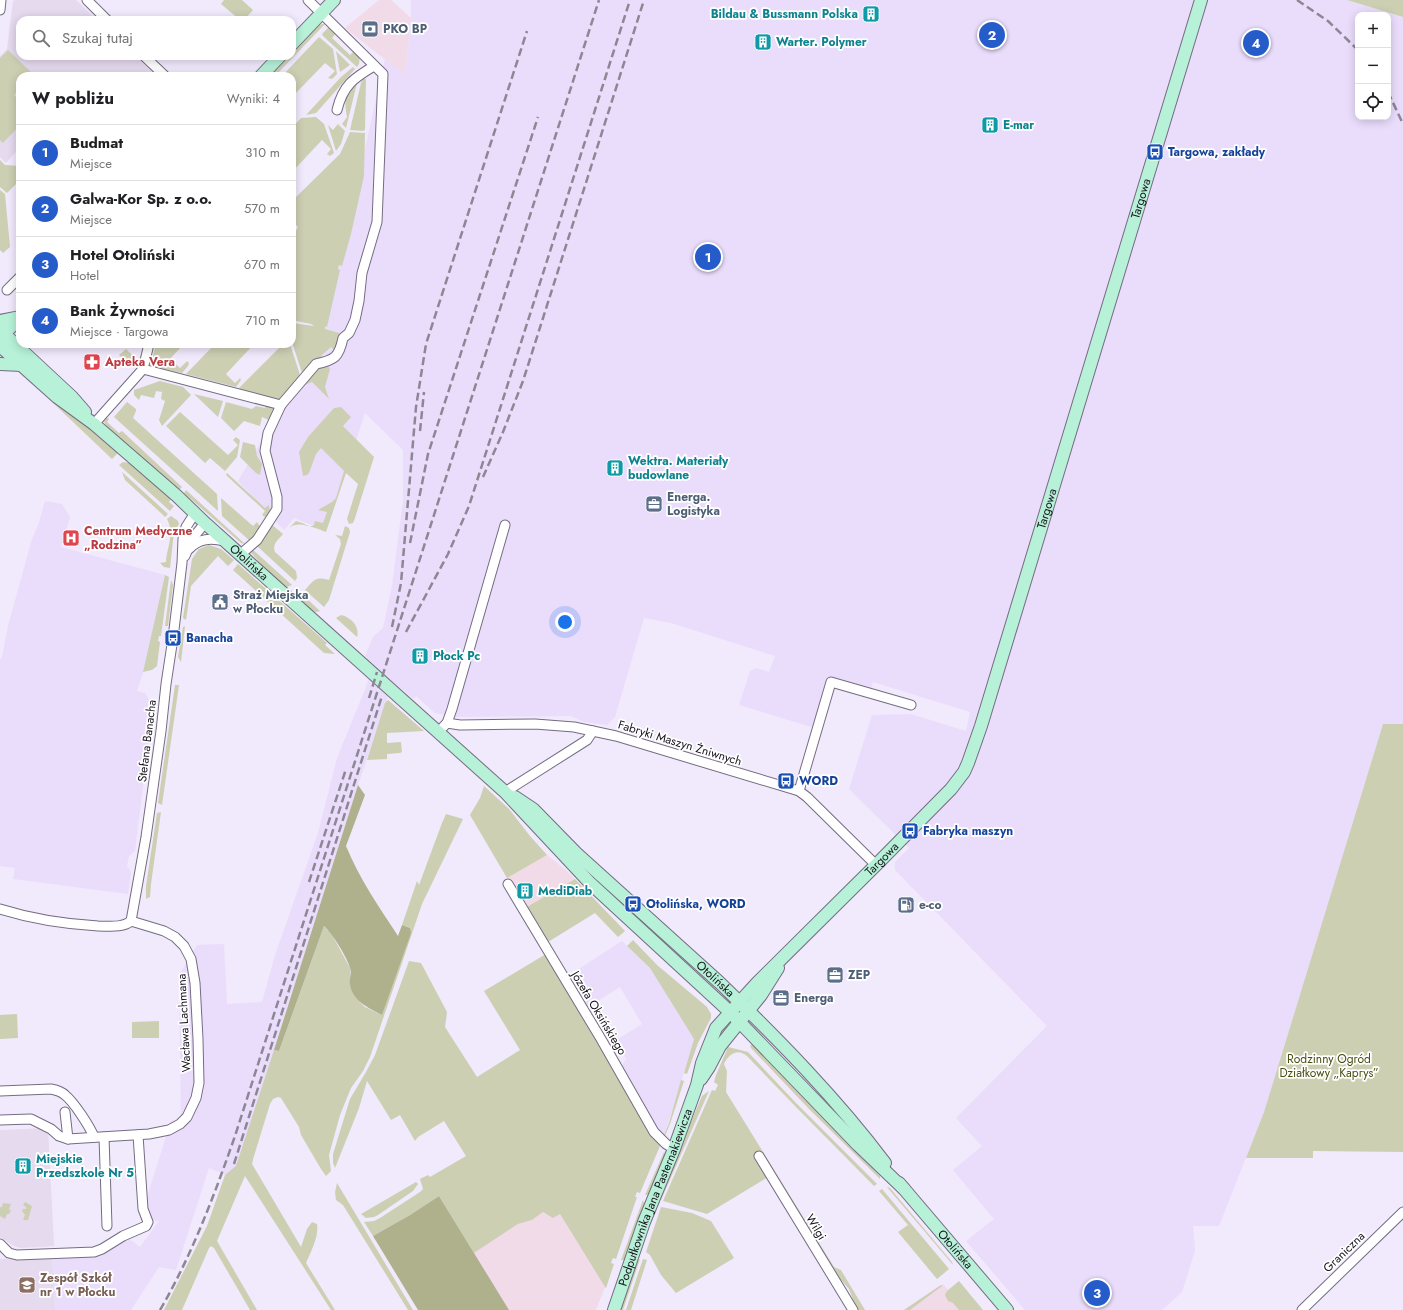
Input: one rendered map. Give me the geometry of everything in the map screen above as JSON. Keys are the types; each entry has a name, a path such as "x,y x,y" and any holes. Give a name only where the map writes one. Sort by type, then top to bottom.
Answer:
{"main road":[{"path":"296,40 334,0"},
{"name":"Targowa","path":"730,1012 951,789 964,772 973,751 1201,0"},
{"path":"265,72 276,60"},
{"path":"0,321 16,318"},
{"path":"1,334 16,321"},
{"name":"Otolińska","path":"1,334 8,347 26,361 57,397 94,424 177,496 205,523 505,792 596,888 730,1012 858,1145 904,1189"},
{"path":"0,364 26,361 28,348"},
{"name":"Otolińska","path":"505,792 534,809 576,853 720,983 773,1035 862,1132 904,1189 1007,1310"},
{"name":"Targowa","path":"739,1022 770,982 786,954"},
{"name":"Podpułkownika Jana Pasternakiewicza","path":"614,1310 646,1215 674,1149 697,1085 702,1063 714,1032 730,1012"},
{"name":"Podpułkownika Jana Pasternakiewicza","path":"697,1085 720,1046 739,1022"}],"street":[{"path":"0,10 1,0"},
{"path":"87,0 103,16"},
{"path":"241,554 257,540 277,509 277,497 264,451 268,433 280,405 316,364 330,361 340,350 343,338 349,333 355,320 362,273 377,222 383,74 308,0"},
{"path":"148,60 161,72"},
{"path":"337,110 340,96 353,80 374,66"},
{"path":"7,290 16,281"},
{"path":"94,424 143,369 148,348"},
{"path":"143,369 280,405"},
{"name":"Stefana Banacha","path":"131,921 146,837 182,563 184,533 188,522 194,513"},
{"name":"Stefana Banacha","path":"182,563 192,539 205,523"},
{"path":"439,732 447,723 452,709 505,524"},
{"name":"Stefana Banacha","path":"186,553 191,547 201,540 208,539 226,541"},
{"path":"799,791 832,682 911,705"},
{"name":"Fabryki Maszyn Żniwnych","path":"447,723 460,725 535,724 563,726 593,731 616,736 799,791 807,797 876,865"},
{"path":"505,792 587,740 593,731"},
{"name":"Józefa Oksińskiego","path":"508,884 601,1038 654,1132 666,1144 674,1149"},
{"path":"0,908 24,916 67,924 117,926 124,925 131,921"},
{"name":"Wacława Lachmana","path":"68,1139 138,1135 173,1129 183,1122 190,1112 196,1098 199,1083 198,1039 195,983 192,962 179,940 172,935 131,921"},
{"path":"0,1091 51,1088 59,1091 72,1102 94,1138"},
{"path":"0,1120 31,1119 58,1136 68,1139 65,1112"},
{"path":"0,1244 9,1253 17,1255 94,1252 102,1249 123,1236 146,1226 148,1222 142,1209 138,1135"},
{"path":"104,1137 107,1226"},
{"name":"Wilgi","path":"759,1156 853,1310"},
{"name":"Graniczna","path":"1302,1310 1403,1212"}],"shaded area":[{"path":"76,0 93,16 16,16 16,60 139,60 152,72 16,72 16,152 6,163 0,157 0,56 7,49 13,1"},
{"path":"379,0 391,0 411,18 405,75 345,28"},
{"path":"411,0 1347,0 1387,12 1355,12 1355,120 1391,120 1391,13 1403,17 1403,724 1383,724 1264,1112 1219,1226 1193,1226 1195,1251 1182,1292 1162,1310 1025,1310 966,1241 994,1219 953,1170 982,1146 956,1118 1047,1026 895,870 895,862 909,848 849,789 872,715 911,714 966,731 970,712 873,682 869,697 835,687 821,730 739,705 750,671 756,668 769,672 775,656 671,623 644,618 615,717 607,725 584,722 571,716 456,717 435,713 416,696 414,699 393,682 358,785 234,1178 209,1168 176,1270 159,1267 131,1310 55,1310 52,1257 98,1254 127,1237 140,1247 159,1221 140,1219 171,1121 181,1119 179,975 197,945 224,944 227,1004 262,1002 275,955 318,833 337,758 366,687 373,665 365,656 373,637 383,628 392,586 403,500 403,450 365,413 326,531 294,518 284,530 238,481 323,336 385,59 405,75 411,18"},
{"path":"45,501 62,504 70,517 61,547 165,575 146,663 137,691 145,693 153,706 135,851 129,856 127,866 131,872 128,894 13,879 15,868 0,866 0,659 2,657 8,626 32,539 39,523"},
{"path":"547,855 575,879 525,908 507,878"},
{"path":"622,941 650,968 694,1039 663,1137 656,1129 621,1067 626,1059 615,1041 642,1024 620,987 587,1008 568,976"},
{"path":"48,1128 54,1246 21,1248 14,1246 0,1237 0,1130"},
{"path":"543,1212 560,1214 605,1287 596,1310 509,1310 474,1253 518,1224 532,1220"},
{"name":"Zespół Szkół nr 1 w Płocku","path":"52,1257 55,1310 0,1310 0,1259"},
{"path":"943,1284 965,1310 904,1310"}],"green space":[{"path":"224,0 242,0 253,10 248,16 235,16 221,4"},
{"path":"1347,0 1403,0 1403,17 1391,13 1391,12"},
{"path":"325,24 296,54 296,48 317,26"},
{"path":"330,26 337,32 332,38 350,55 355,50 360,56 357,67 323,36 322,34"},
{"path":"319,37 333,49 337,74 332,79 328,78 335,71 325,63 296,93 296,72 286,72"},
{"path":"8,50 16,58 16,60 18,60 31,72 16,72 16,93 14,95 16,97 16,129 3,143 0,140 0,58"},
{"path":"336,51 350,65 340,72"},
{"path":"284,60 290,60 279,72 273,72"},
{"path":"353,67 355,69 316,113 306,115 341,77"},
{"path":"358,79 346,128 342,124 347,117 345,100 350,88"},
{"path":"363,79 366,79 365,129 364,131 350,130 361,83"},
{"path":"316,117 324,124 334,153 330,156 327,154 331,149 322,140 296,168 296,124 301,118"},
{"path":"338,124 345,131 341,144 336,151 328,125 333,130"},
{"path":"350,132 365,133 364,176 351,234 342,266 339,265 338,269 340,270 327,327 325,326 325,329 339,333 340,337 336,352 331,347 303,376 294,348 296,348 296,324 314,326 296,321 296,231 298,227 296,225 296,197 340,154"},
{"path":"0,160 5,165 16,166 16,184 7,193 0,187"},
{"path":"0,190 5,194 10,247 3,253 0,250"},
{"path":"155,348 180,348 170,359 180,368 187,361 189,363 182,373 155,367 152,359"},
{"path":"211,348 250,348 226,374 235,383 240,378 241,380 236,387 186,374"},
{"path":"279,348 291,348 301,378 279,402 238,389"},
{"path":"126,349 133,355 136,362 135,368 131,365 129,366 119,355"},
{"path":"317,365 329,367 330,369 325,387 329,399 312,382 302,386"},
{"path":"160,381 183,387 191,395 162,426 159,420 165,401 161,399 162,392 156,391 154,398 141,395 139,400 134,395 134,390"},
{"path":"194,394 223,401 218,417"},
{"path":"52,402 116,448 117,454 112,459"},
{"path":"127,402 136,409 133,418 217,494 218,511 114,417"},
{"path":"226,402 252,409 256,406 265,408 267,404 275,407 271,421 262,417 260,426 244,421 234,431 221,418"},
{"path":"341,407 351,417 343,426 374,457 353,523 349,524 347,519 358,484 346,473 326,532 309,526 314,525 315,521 323,523 327,512 318,510 336,498 344,471 321,448 316,454 309,473 303,476 299,452 308,437 334,408"},
{"path":"180,412 228,455 238,445 233,440 236,437 240,440 237,457 225,471 210,458 205,463 166,426"},
{"path":"106,417 109,419 107,422 119,433 122,431 182,487 179,490 146,463 108,428 104,422"},
{"path":"243,442 255,445 257,456 262,464 260,475 240,457"},
{"path":"123,462 130,463 171,499 169,502 174,506 170,511 119,465"},
{"path":"122,472 168,514 165,517 125,480"},
{"path":"227,473 265,508 269,505 270,512 265,517 262,515 265,511 226,475"},
{"path":"186,490 245,544 241,543 184,493"},
{"path":"221,498 253,526 257,522 261,528 250,541 222,516"},
{"path":"171,516 178,521 179,524 174,532 170,568 164,567 160,563 166,562 170,535 167,519"},
{"path":"296,521 305,525 297,525 289,528"},
{"path":"271,524 283,534 275,544 275,552 296,571 297,578 295,581 256,545"},
{"path":"345,526 349,528 350,532 329,600 324,607 305,590 315,580 321,578 329,580 341,544 340,539 335,535 342,536"},
{"path":"209,545 221,549 234,560 228,566 218,556 191,586 186,620 183,618 192,559 199,549"},
{"path":"252,549 292,585 287,587 281,585 251,553"},
{"path":"238,564 327,643 325,645 335,654 324,653 233,570"},
{"path":"165,575 169,577 161,636 159,636 158,641 160,642 157,666 152,670 143,672"},
{"path":"171,580 173,585 168,626 165,626"},
{"path":"302,594 320,611 314,612 306,607 301,599"},
{"path":"341,615 345,616 354,623 358,633 357,637 336,618"},
{"path":"185,626 181,662 178,657 183,627"},
{"path":"175,685 179,685 162,805 158,803"},
{"path":"388,700 424,731 387,733 387,743 401,742 402,752 387,754 387,759 367,760 385,703"},
{"name":"Rodzinny Ogród Działkowy „Kaprys”","path":"1383,724 1403,724 1403,1152 1313,1151 1313,1158 1246,1158 1264,1112"},
{"path":"358,785 365,795 346,846 363,881 398,936 402,925 410,928 411,933 382,1015 362,1003 354,995 350,984 351,970 349,964 335,939 324,926 279,1051 274,1050"},
{"path":"484,786 509,809 547,855 507,878 470,815 480,798"},
{"path":"161,812 150,897 146,899 146,886 157,813"},
{"path":"446,814 463,819 422,904 370,1057 363,1071 351,1088 340,1115 329,1155 331,1171 326,1176 301,1135 299,1127 281,1098 278,1097 273,1099 270,1104 252,1164 301,1247 307,1229 312,1222 317,1224 316,1239 306,1263 335,1310 331,1310 245,1176 217,1241 257,1310 250,1310 214,1248 211,1246 182,1310 164,1310 207,1226 225,1175 236,1166 274,1050 279,1051 324,926 330,931 350,968 350,983 360,1002 365,1007 382,1015 410,928 402,925 417,881 419,885"},
{"path":"575,879 625,931 618,937 595,913 548,942 525,908"},
{"path":"633,940 657,965 707,1007 711,1014 711,1018 698,1043 687,1074 684,1073 694,1039 650,968 627,946"},
{"path":"546,954 653,1137 660,1146 640,1193 637,1192 635,1197 637,1197 616,1259 613,1258 611,1263 614,1264 606,1288 560,1214 553,1218 543,1212 532,1220 518,1224 474,1253 439,1196 410,1215 373,1236 364,1222 374,1221 380,1218 420,1192 423,1189 420,1179 428,1175 430,1177 466,1156 444,1121 418,1137 415,1141 400,1115 391,1120 367,1081 359,1108 335,1168 333,1163 333,1154 350,1099 375,1055 409,961 421,963 447,1012 445,1027 477,1077 520,1050 484,991"},
{"path":"17,1014 18,1038 0,1039 0,1015"},
{"path":"159,1021 159,1038 132,1038 132,1022"},
{"path":"752,1044 880,1176 880,1179 810,1110 751,1048 750,1046"},
{"path":"728,1047 748,1052 795,1102 877,1184 874,1186 747,1056 737,1052 728,1057 724,1064 727,1071 726,1092 834,1267 841,1270 865,1310 857,1310 849,1289 828,1265 768,1177 707,1214 663,1201 712,1090 715,1091 718,1085 714,1082"},
{"path":"681,1080 684,1081 664,1138 663,1137 669,1123"},
{"path":"709,1091 661,1200 659,1197 702,1096"},
{"path":"664,1152 666,1157 650,1193 645,1195"},
{"path":"416,1182 418,1184 413,1191 378,1215 366,1218 361,1214"},
{"path":"337,1183 413,1310 408,1310 343,1205 336,1200 335,1192"},
{"path":"887,1187 890,1188 953,1265"},
{"path":"882,1189 949,1269 937,1279 898,1232 908,1225 879,1191"},
{"path":"439,1196 509,1310 418,1310 373,1236 410,1215"},
{"path":"643,1200 645,1205 625,1260 621,1260"},
{"path":"25,1202 32,1206 28,1220 23,1220 25,1215 22,1211 23,1209 26,1209 23,1205"},
{"path":"3,1203 11,1204 9,1209 11,1211 7,1214 5,1219 0,1216 0,1207 2,1207"},
{"path":"661,1207 692,1213 711,1221 734,1258 676,1293 661,1275 650,1255 646,1252"},
{"path":"640,1259 623,1310 619,1310 636,1261"},
{"path":"643,1259 647,1260 631,1310 626,1310"},
{"path":"959,1281 983,1310 959,1310 953,1303 948,1301 945,1295 947,1291"},
{"path":"941,1285 942,1286 910,1310 904,1310"}],"railway":[{"path":"160,1310 172,1289 202,1225 235,1136 599,0"},
{"path":"406,632 448,554 469,506 630,0"},
{"path":"483,477 523,381 644,0"},
{"path":"1297,0 1328,21 1356,48"},
{"path":"392,627 401,583 416,407 426,344 527,31"},
{"path":"1391,98 1403,124"},
{"path":"410,543 428,454 538,117"},
{"path":"420,431 424,392"},
{"path":"369,698 377,672"},
{"path":"234,1164 382,696"},
{"path":"309,882 346,769"}],"place":[{"name":"Bildau & Bussmann Polska","path":"871,14"},
{"name":"PKO BP","path":"370,29"},
{"name":"Galwa-Kor Sp. z o.o.","path":"992,35"},
{"name":"Warter. Polymer","path":"763,42"},
{"name":"Bank Żywności","path":"1256,43"},
{"name":"E-mar","path":"990,125"},
{"name":"Targowa, zakłady","path":"1155,152"},
{"name":"Budmat","path":"708,257"},
{"name":"Apteka Vera","path":"92,362"},
{"name":"Wektra. Materiały budowlane","path":"615,468"},
{"name":"Energa. Logistyka","path":"654,504"},
{"name":"Centrum Medyczne „Rodzina”","path":"71,538"},
{"name":"Straż Miejska w Płocku","path":"220,602"},
{"name":"Banacha","path":"173,638"},
{"name":"Płock Pc","path":"420,656"},
{"name":"WORD","path":"786,781"},
{"name":"Fabryka maszyn","path":"910,831"},
{"name":"MediDiab","path":"525,891"},
{"name":"Otolińska, WORD","path":"633,904"},
{"name":"e-co","path":"906,905"},
{"name":"ZEP","path":"835,975"},
{"name":"Energa","path":"781,998"},
{"name":"Miejskie Przedszkole Nr 5","path":"23,1166"},
{"name":"Zespół Szkół nr 1 w Płocku","path":"27,1285"},
{"name":"Hotel Otoliński","path":"1097,1293"}]}
